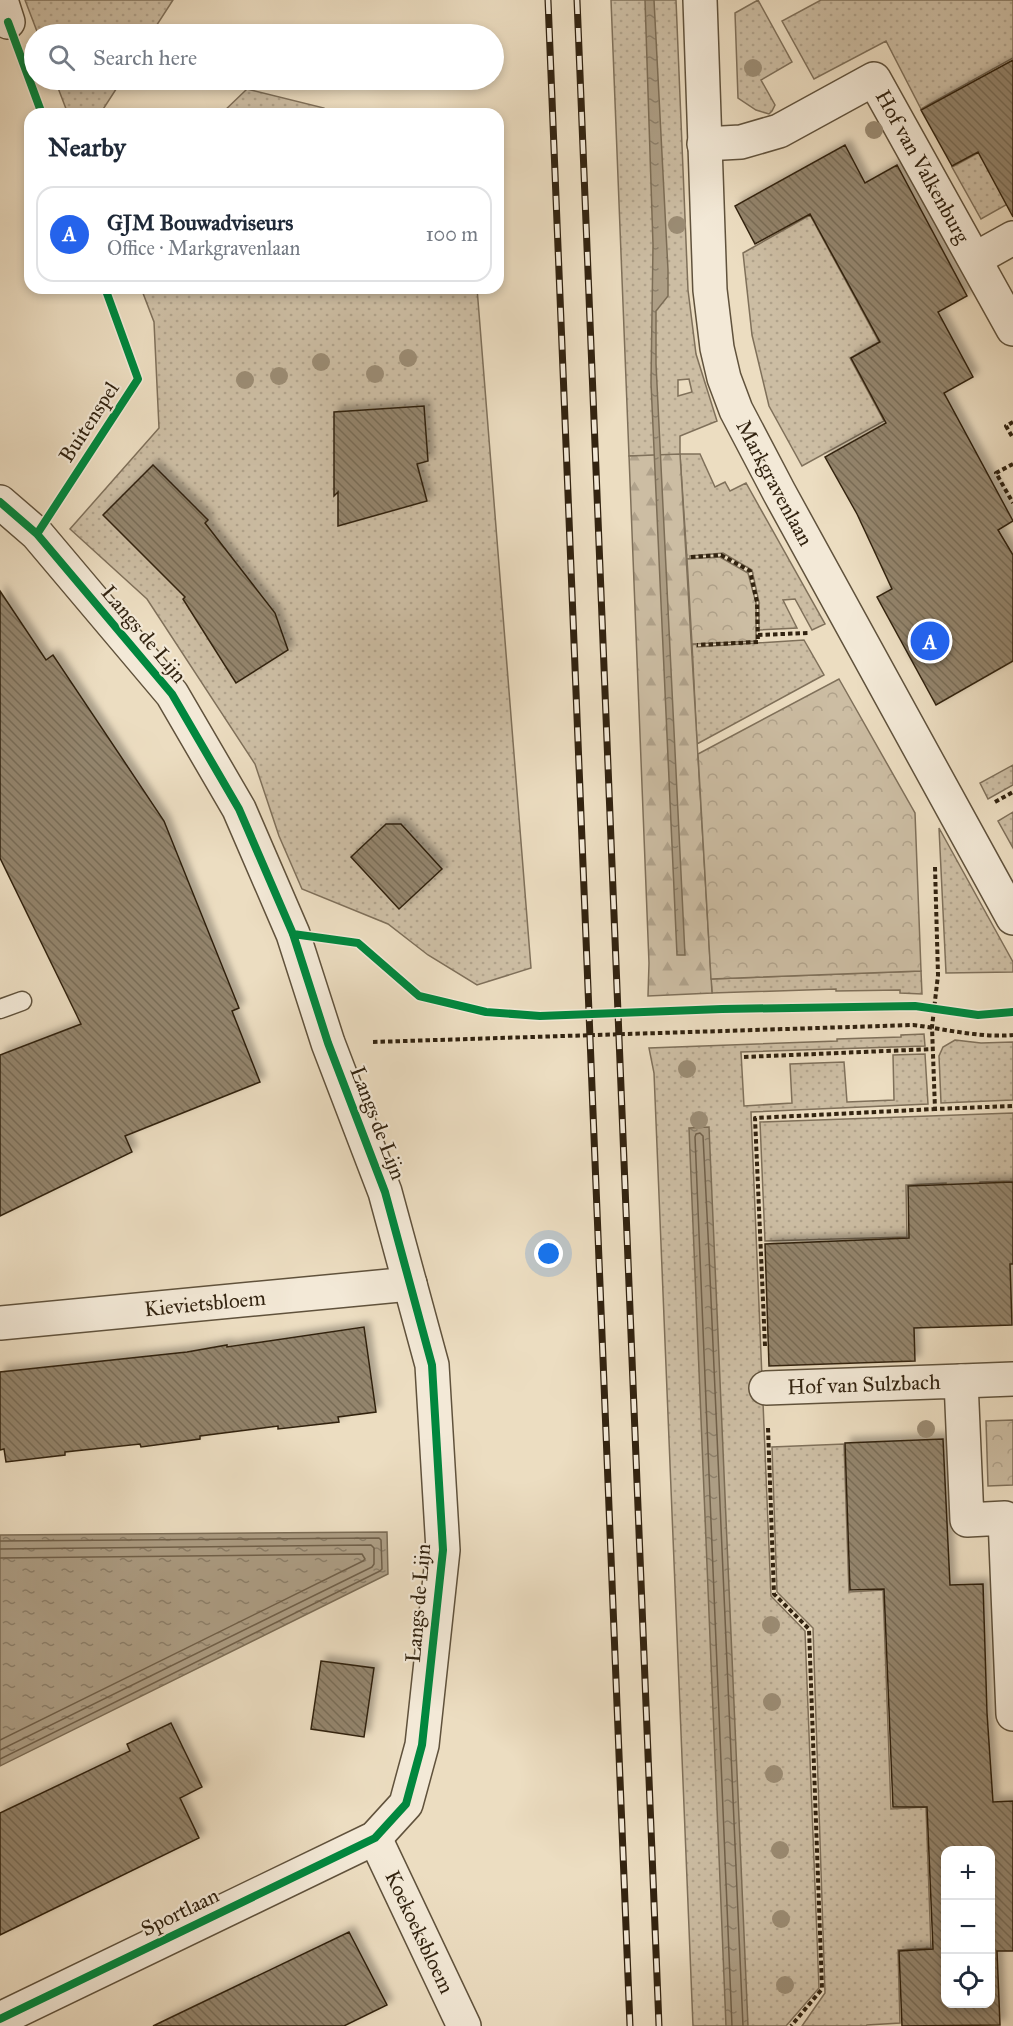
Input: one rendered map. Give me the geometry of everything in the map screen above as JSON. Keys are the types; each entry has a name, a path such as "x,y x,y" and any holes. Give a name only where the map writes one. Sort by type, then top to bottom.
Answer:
{"street":[{"name":"Markgravenlaan","path":"700,0 712,317 724,378 736,410 752,441 1013,918"},
{"name":"Hof van Valkenburg","path":"704,144 741,142 779,131 874,79 1013,329"},
{"name":"Hof van Valkenburg","path":"975,259 1013,238"},
{"name":"Langs de Lijn","path":"2,506 37,534 172,694 239,810 293,934 328,1043 385,1192 432,1365 442,1550 422,1745 406,1804 375,1838"},
{"name":"Kievietsbloem","path":"0,1323 410,1284"},
{"name":"Hof van Sulzbach","path":"766,1388 1013,1379"},
{"name":"Hof van Sulzbach","path":"961,1381 967,1520 1009,1518 1013,1714"},
{"name":"Sportlaan","path":"0,2019 375,1838"},
{"name":"Koekoeksbloem","path":"375,1838 464,2026"}],"lane":[{"path":"0,1009 22,1000"}],"path":[{"path":"1013,422 1006,426 1013,438"},
{"path":"1013,464 996,473 1013,503"},
{"path":"691,557 721,555 750,571 757,602 758,642 697,645"},
{"path":"758,635 814,633 847,616"},
{"path":"934,1109 932,1028 938,975 935,856"},
{"path":"925,1007 945,1010"},
{"path":"328,1043 901,1025 973,1035 1013,1035"},
{"path":"744,1057 933,1049"},
{"path":"791,2026 822,1989 809,1629 774,1594 755,1118 1013,1106"}],"green space":[{"path":"25,0 173,0 157,24 34,24"},
{"path":"611,0 676,0 688,290 696,354 717,421 680,436 680,454 700,454 715,487 725,482 730,491 746,483 825,624 812,630 795,599 783,600 797,628 759,630 759,602 752,570 723,553 690,556 690,559 687,559 680,455 629,456","holes":["689,379 692,392 678,396 678,380"]},
{"path":"758,0 792,62 761,80 775,105 769,114 756,110 738,98 735,13"},
{"path":"821,0 1013,0 1013,58 921,109 886,41 814,79 782,21"},
{"path":"59,90 116,90 104,108 66,108"},
{"path":"246,90 251,90 324,108 227,108"},
{"path":"1013,134 1013,201 981,219 952,167"},
{"path":"810,215 879,342 850,358 884,421 802,466 769,406 752,335 743,253"},
{"path":"143,294 477,294 531,968 477,985 428,955 388,924 302,889 279,836 255,764 147,599 70,529 159,428 154,322"},
{"path":"680,454 712,993 648,996 649,963 629,456"},
{"path":"720,557 748,573 756,603 756,641 692,644 687,559"},
{"path":"804,640 824,675 697,744 692,644 696,644 697,647"},
{"path":"839,679 915,813 921,971 711,979 698,754"},
{"path":"1013,765 1013,785 988,799 980,783"},
{"path":"1013,812 1013,848 998,821"},
{"path":"939,828 1013,962 1013,972 946,973"},
{"path":"921,971 922,994 900,993 900,990 836,991 836,989 712,993 711,979"},
{"path":"924,1034 925,1046 741,1052 744,1106 792,1103 790,1064 844,1062 847,1102 894,1100 893,1055 925,1054 928,1104 751,1112 771,1596 805,1631 819,1988 786,2026 693,2026 654,1073 649,1048 837,1041 837,1039"},
{"path":"955,1040 981,1043 1013,1042 1013,1100 941,1103 939,1056 943,1047"},
{"path":"1013,1113 1013,1181 980,1182 981,1200 947,1201 946,1183 906,1185 907,1237 765,1241 760,1122"},
{"path":"1013,1420 1013,1485 988,1486 986,1421"},
{"path":"844,1444 849,1592 883,1590 891,1809 926,1807 931,1948 898,1950 900,2023 866,2026 802,2026 825,1993 813,1628 777,1592 772,1447"}],"water":[{"path":"645,0 654,0 668,270 668,296 656,311 656,364 685,955 677,955 651,383 653,245"},
{"path":"709,1127 748,2026 726,2026 689,1128"},
{"path":"387,1532 388,1574 0,1766 0,1535"}],"building":[{"path":"1013,60 1013,217 978,152 952,166 921,110"},
{"path":"845,145 865,183 897,165 967,296 938,312 973,377 944,393 1013,521 998,530 1013,555 1013,661 936,705 877,597 892,589 857,514 825,457 886,423 851,358 880,342 810,214 755,244 735,206"},
{"path":"424,406 428,461 417,464 427,501 338,526 338,492 334,496 334,412"},
{"path":"153,465 208,520 205,523 275,613 288,650 236,683 183,599 185,597 103,515"},
{"path":"0,591 46,660 53,655 164,821 239,1008 232,1011 260,1082 125,1136 132,1152 0,1216 0,1055 81,1024 0,858"},
{"path":"386,824 401,824 442,869 399,909 351,857"},
{"path":"1013,1182 1013,1264 1010,1264 1012,1325 914,1328 915,1361 769,1366 765,1244 909,1238 908,1186"},
{"path":"364,1327 376,1412 338,1417 339,1422 278,1429 278,1426 200,1436 200,1439 141,1447 140,1444 65,1452 65,1455 6,1462 4,1449 0,1450 0,1372 187,1352"},
{"path":"943,1439 950,1585 983,1584 987,1713 993,1802 1013,1801 1013,1951 997,1951 1000,2025 902,2026 899,1951 933,1949 927,1807 893,1807 884,1589 850,1590 845,1443"},
{"path":"321,1661 374,1668 364,1737 311,1729"},
{"path":"171,1723 202,1787 180,1798 199,1838 0,1935 0,1813 130,1751 127,1744"},
{"path":"349,1932 387,2005 344,2026 153,2026"}],"railway":[{"path":"548,0 630,2026"},
{"path":"577,0 659,2026"}],"cycle path":[{"path":"8,22 24,65"},
{"path":"33,90 40,108"},
{"name":"Buitenspel","path":"37,534 138,379 107,294"},
{"path":"0,502 37,534 172,694 239,809 293,934 328,1043 385,1192 432,1365 443,1550 422,1745 406,1804 375,1838 0,2019"},
{"path":"293,934 358,943 419,996 486,1012 540,1016 722,1009 915,1006 978,1015 1013,1012"}],"place":[{"name":"GJM Bouwadviseurs","path":"930,641"}]}
